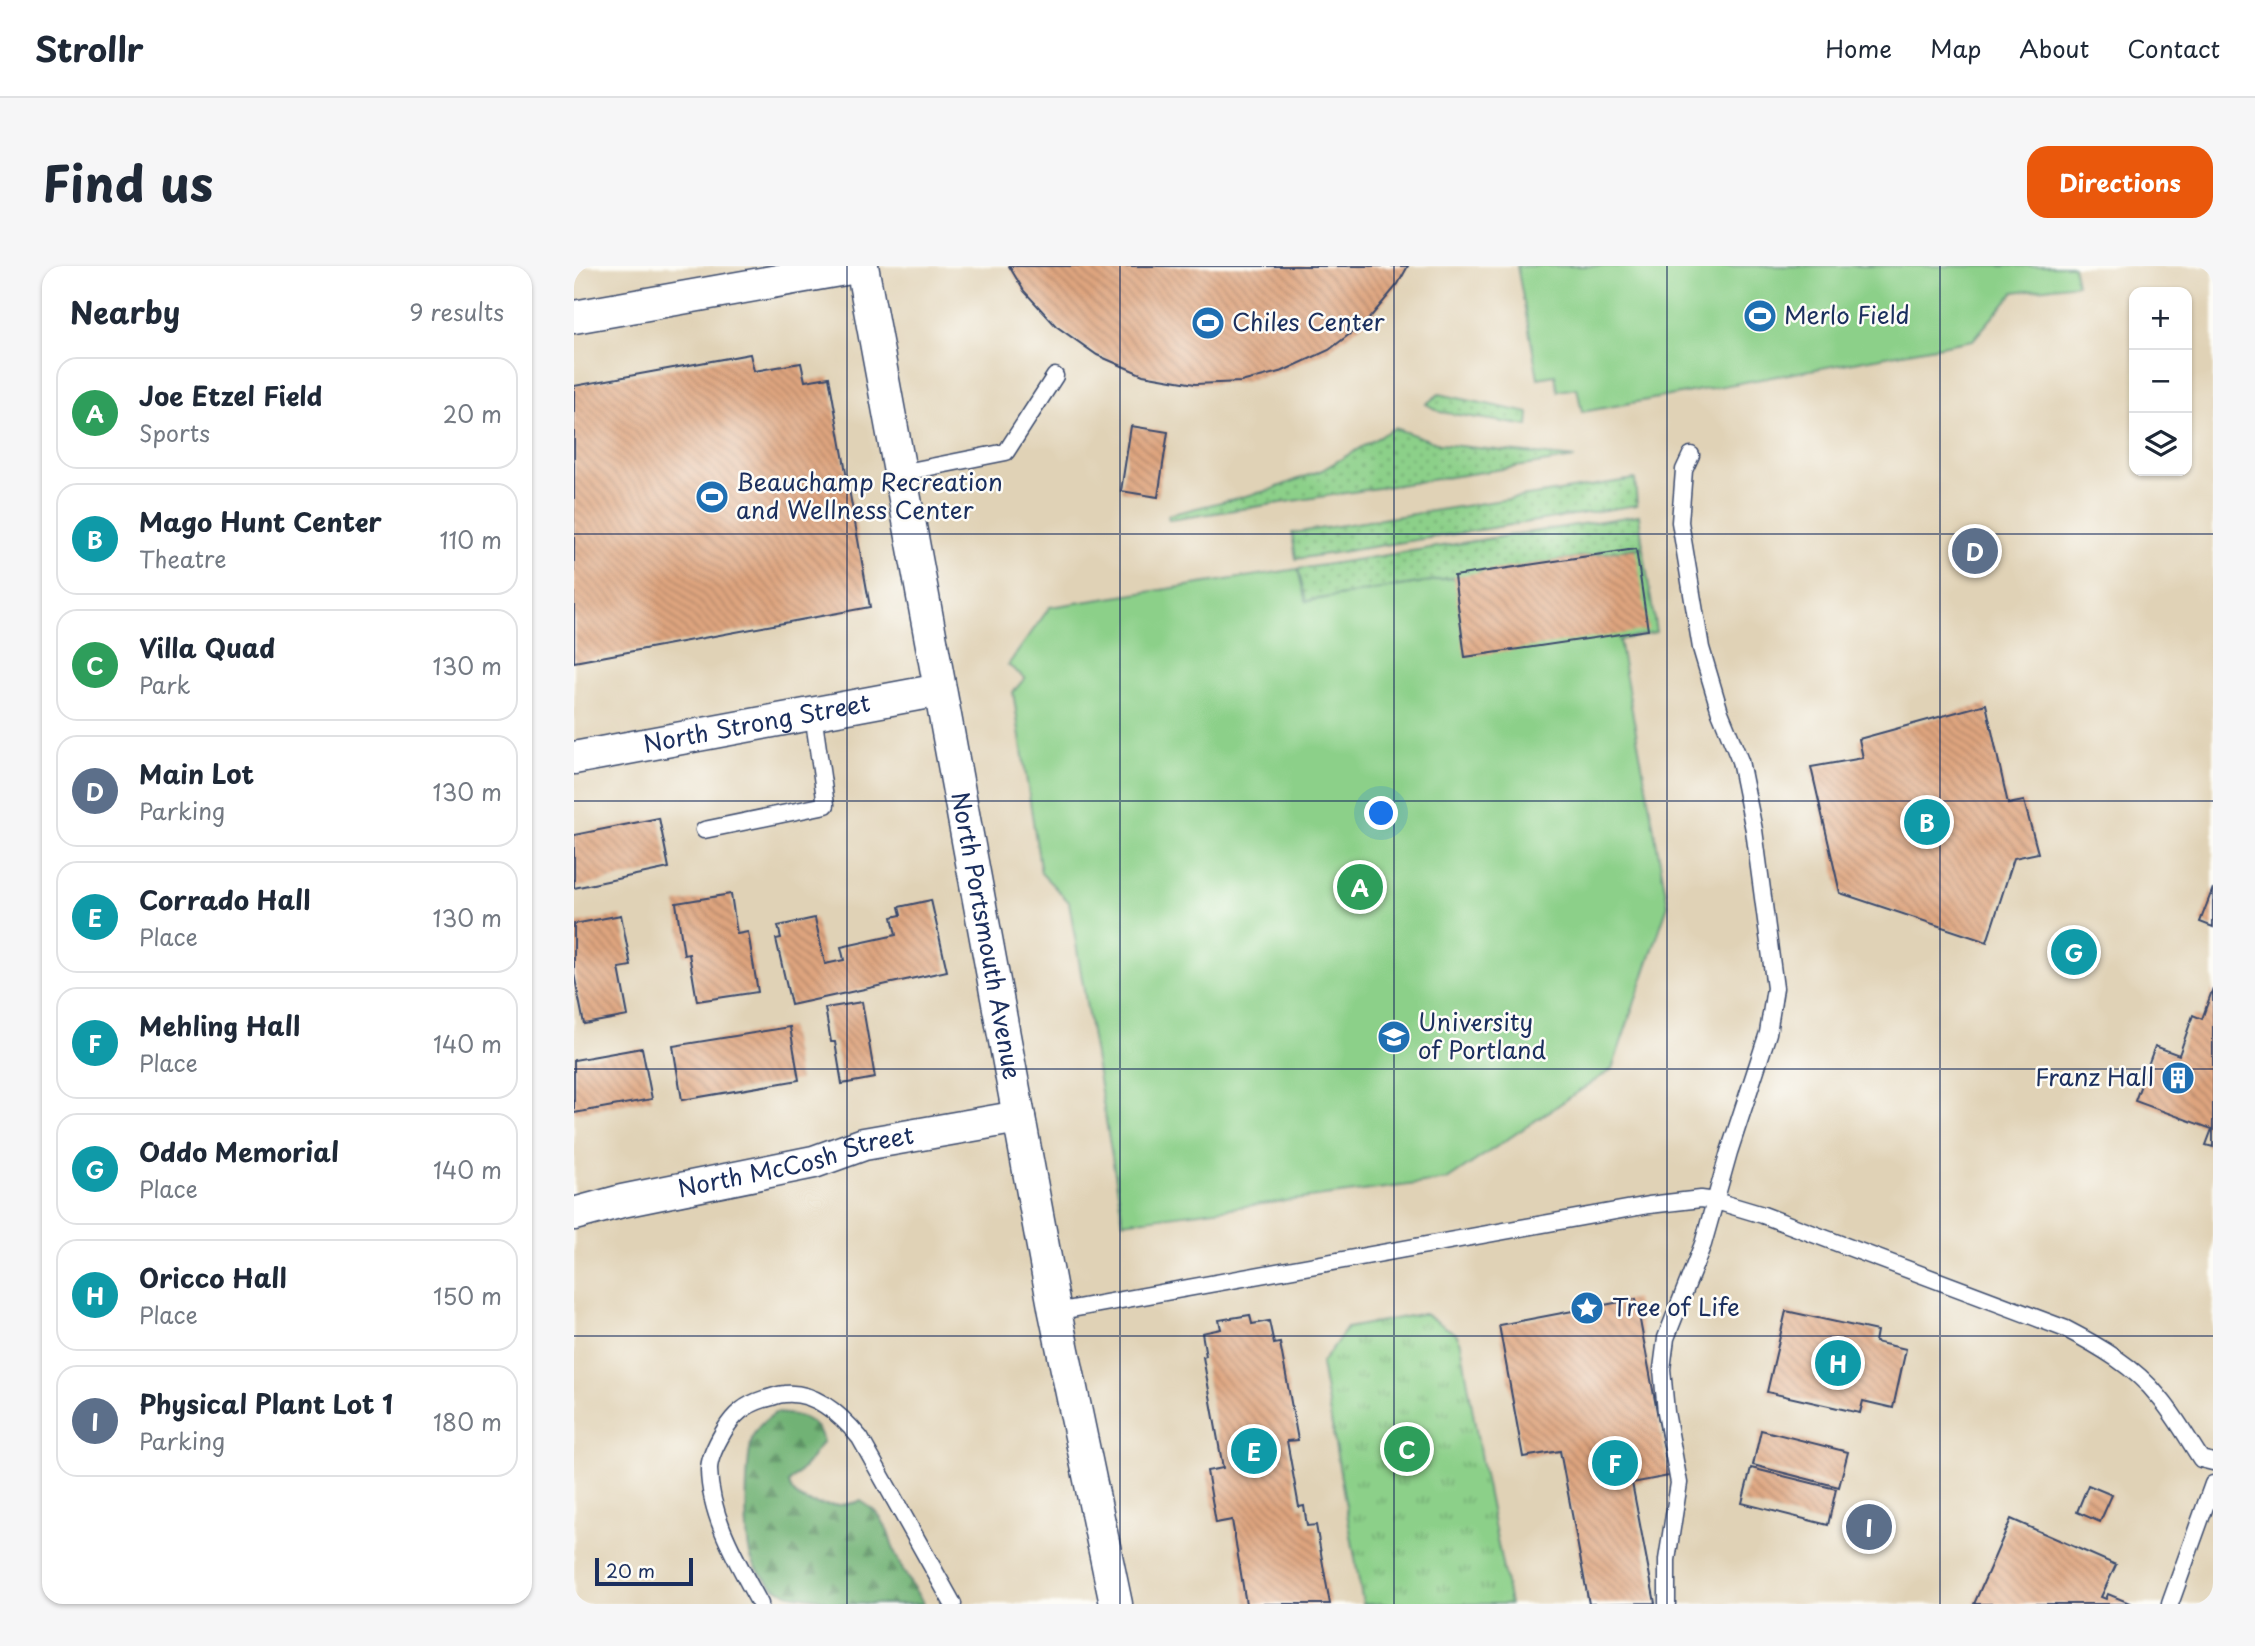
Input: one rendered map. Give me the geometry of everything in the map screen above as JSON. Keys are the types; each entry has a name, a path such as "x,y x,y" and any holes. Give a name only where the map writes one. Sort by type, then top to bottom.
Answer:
{"street":[{"path":"574,317 862,266"},
{"name":"North Portsmouth Avenue","path":"862,266 1055,1312 1116,1604"},
{"name":"North Strong Street","path":"574,758 940,690"},
{"name":"North McCosh Street","path":"574,1214 621,1200 814,1162 864,1144 1019,1117"}],"lane":[{"path":"900,473 1006,452 1055,376"},
{"path":"1667,1604 1667,1560 1679,1483 1666,1412 1663,1354 1666,1338 1703,1244 1729,1152 1768,1033 1775,988 1754,830 1745,784 1740,761 1720,712 1701,648 1680,522 1684,470 1691,455"},
{"path":"704,830 826,805 813,714"},
{"path":"1055,1312 1648,1205 1701,1199 1763,1215 2084,1338 2146,1383 2165,1404 2202,1459 2213,1462"},
{"path":"760,1604 726,1541 714,1500 709,1468 719,1438 732,1418 749,1404 786,1394 815,1399 843,1417 860,1438 953,1604"},
{"path":"2171,1604 2213,1485"}],"shaded area":[{"name":"University of Portland","path":"574,266 2213,266 2213,1604 574,1604"}],"green space":[{"name":"Merlo Field","path":"1517,266 2073,266 2077,284 2014,292 1973,340 1582,412 1577,388 1558,391 1555,375 1538,378"},
{"path":"1439,394 1529,413 1528,426 1440,412 1426,404"},
{"path":"1394,428 1440,444 1575,458 1169,520 1168,515 1270,490 1322,470"},
{"path":"1635,479 1637,505 1296,559 1292,533"},
{"path":"1639,515 1643,547 1306,601 1298,569"},
{"path":"1643,547 1656,632 1619,640 1668,905 1612,1069 1447,1180 1123,1222 1069,902 1041,873 1013,692 1025,678 1008,665 1050,607 1298,569 1306,601"},
{"path":"1425,1314 1456,1334 1461,1343 1510,1604 1363,1604 1321,1364 1347,1328"},
{"path":"775,1413 805,1418 816,1427 823,1441 789,1483 793,1492 809,1502 842,1505 861,1501 870,1508 886,1527 901,1566 924,1604 832,1604 783,1592 759,1571 752,1560 747,1535 749,1461 755,1432"}],"building":[{"name":"Chiles Center","path":"1009,266 1408,266 1398,284 1368,320 1329,350 1283,371 1241,382 1195,384 1143,375 1097,355 1056,326 1024,291"},
{"name":"Beauchamp Recreation and Wellness Center","path":"750,354 754,371 801,363 805,381 829,377 870,607 574,662 574,386"},
{"path":"1131,426 1168,432 1158,497 1121,491"},
{"path":"1636,549 1648,630 1465,657 1454,576"},
{"path":"1986,704 2008,804 2024,801 2038,853 2014,858 1987,942 1840,893 1811,767 1863,758 1859,739"},
{"path":"659,818 669,868 574,888 574,835"},
{"path":"2213,888 2213,927 2200,922"},
{"path":"731,894 737,934 748,932 758,992 697,1001 689,954 684,955 676,903"},
{"path":"931,900 947,971 791,1005 776,939 781,938 778,926 815,918 825,964 844,960 841,947 896,935 892,917 901,915 899,907"},
{"path":"621,915 631,966 619,968 628,1016 584,1024 574,974 574,924"},
{"name":"Franz Hall","path":"2213,988 2213,1147 2206,1145 2212,1129 2135,1101 2155,1046 2179,1055 2193,1015 2202,1019"},
{"path":"862,1002 875,1078 842,1084 835,1042 831,1042 825,1008"},
{"path":"790,1027 799,1080 682,1100 673,1046"},
{"path":"642,1048 652,1099 574,1113 574,1060"},
{"path":"1636,1299 1669,1476 1632,1483 1655,1603 1589,1604 1560,1451 1523,1457 1499,1325"},
{"path":"1786,1311 1877,1331 1875,1342 1906,1349 1893,1408 1863,1401 1860,1413 1767,1392"},
{"path":"1250,1315 1252,1324 1269,1321 1274,1344 1280,1343 1298,1440 1287,1441 1299,1507 1304,1506 1307,1526 1316,1525 1330,1604 1246,1604 1232,1520 1216,1523 1207,1471 1223,1468 1203,1357 1206,1356 1202,1333 1221,1329 1219,1320"},
{"path":"1761,1430 1848,1452 1839,1487 1753,1465"},
{"path":"1751,1468 1836,1489 1828,1525 1742,1503"},
{"path":"2088,1485 2112,1495 2100,1522 2077,1512"},
{"path":"2011,1519 2116,1565 2101,1597 2106,1599 2108,1594 2132,1604 1974,1604"}],"place":[{"name":"Merlo Field","path":"1760,316"},
{"name":"Chiles Center","path":"1208,323"},
{"name":"Beauchamp Recreation and Wellness Center","path":"712,497"},
{"name":"Main Lot","path":"1975,551"},
{"name":"Mago Hunt Center","path":"1927,822"},
{"name":"Joe Etzel Field","path":"1360,887"},
{"name":"Oddo Memorial","path":"2074,952"},
{"name":"University of Portland","path":"1394,1037"},
{"name":"Franz Hall","path":"2178,1078"},
{"name":"Tree of Life","path":"1587,1308"},
{"name":"Oricco Hall","path":"1838,1363"},
{"name":"Villa Quad","path":"1407,1449"},
{"name":"Corrado Hall","path":"1254,1451"},
{"name":"Mehling Hall","path":"1615,1463"},
{"name":"Physical Plant Lot 1","path":"1869,1527"}]}
